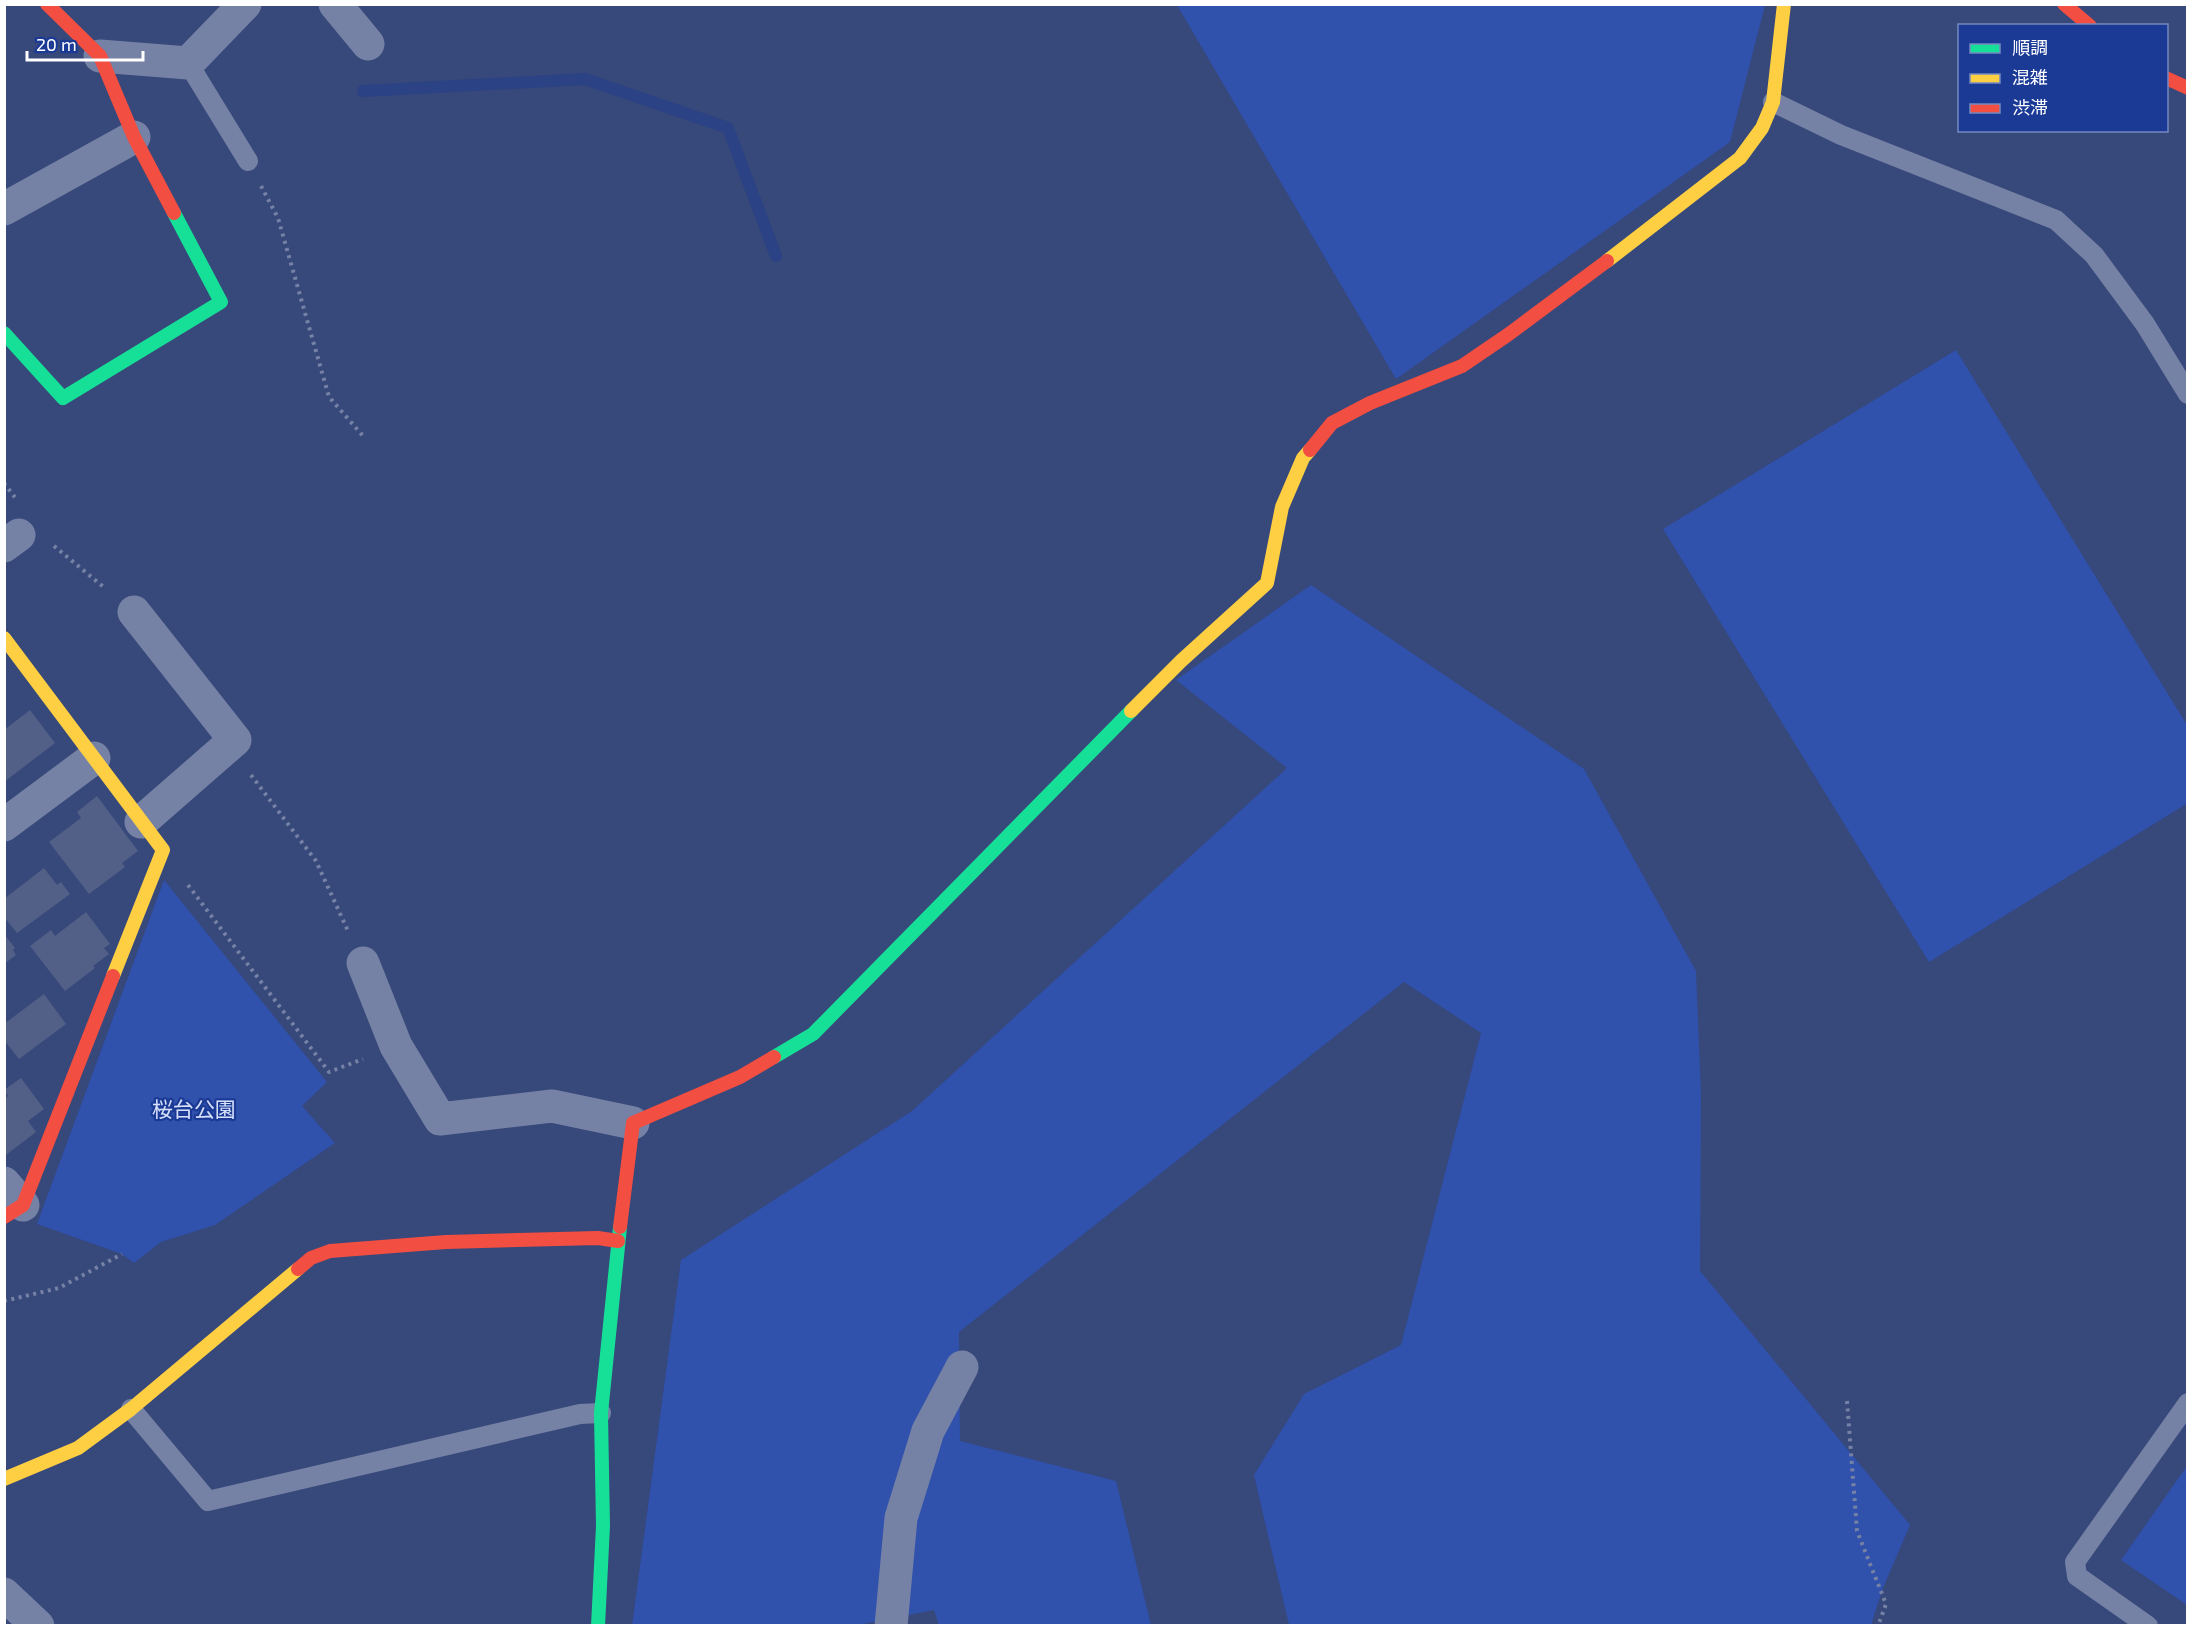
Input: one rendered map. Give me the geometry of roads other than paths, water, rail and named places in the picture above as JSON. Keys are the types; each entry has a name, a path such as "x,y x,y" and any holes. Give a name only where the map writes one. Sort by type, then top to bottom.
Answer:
{"street":[{"path":"4,333 63,398 221,302 134,137 100,56 46,4"},
{"path":"100,56 188,63 245,4"},
{"path":"363,963 396,1046 440,1119 552,1106 633,1123 740,1077 813,1034 1181,660 1267,583 1282,507 1303,458 1332,423 1371,402 1462,366 1509,334 1667,216 1740,158 1762,128 1773,102 1784,4"},
{"path":"2064,4 2088,24"},
{"path":"343,7 368,44"},
{"path":"2168,79 2187,88"},
{"path":"4,209 134,137"},
{"path":"134,612 235,740 141,822"},
{"path":"4,638 163,850 11,1202"},
{"path":"4,825 94,758"},
{"path":"598,1626 603,1526 601,1413 618,1240 633,1123"},
{"path":"4,1479 78,1448 131,1409 311,1258 330,1251 446,1242 598,1238 618,1240"},
{"path":"891,1626 901,1518 928,1431 962,1367"},
{"path":"4,1594 38,1626"}],"lane":[{"path":"188,63 248,161"},
{"path":"1773,102 1841,135 2056,220 2094,255 2145,324 2187,394"},
{"path":"2148,1626 2077,1576 2075,1562 2187,1403"},
{"path":"131,1409 208,1501 580,1414 601,1413"}],"waterway":[{"path":"363,91 585,79 728,128 776,256"}],"park label":[{"name":"桜台公園","path":"194,1108"}]}
